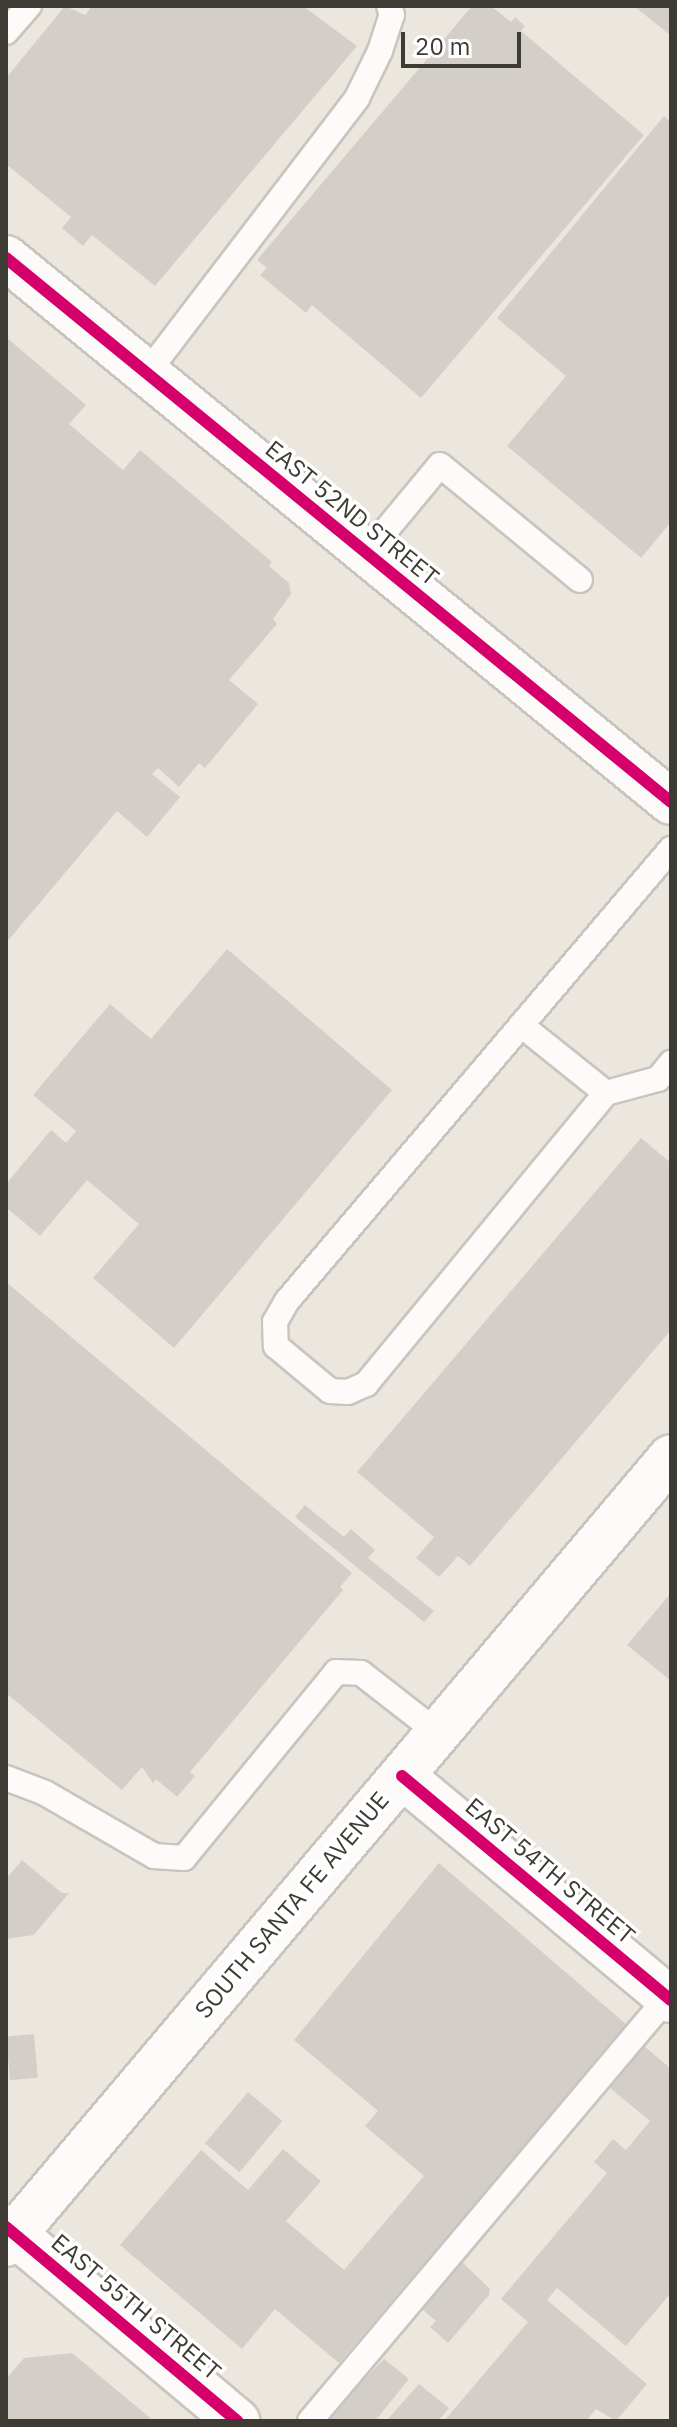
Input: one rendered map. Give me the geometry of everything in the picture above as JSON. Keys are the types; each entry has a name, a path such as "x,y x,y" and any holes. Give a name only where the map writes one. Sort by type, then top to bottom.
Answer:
{"street":[{"name":"EAST 52ND STREET","path":"6,258 671,802"},
{"name":"SOUTH SANTA FE AVENUE","path":"9,2235 671,1457"},
{"name":"EAST 54TH STREET","path":"402,1776 670,1997"},
{"name":"EAST 55TH STREET","path":"9,2235 237,2421"}],"lane":[{"path":"6,32 29,6"},
{"path":"147,373 357,98 380,51 392,15 389,6"},
{"path":"367,553 440,465 580,580"},
{"path":"671,849 287,1301 275,1322 276,1346 330,1391 348,1392 366,1384 606,1093 658,1079 671,1063"},
{"path":"521,1025 606,1093"},
{"path":"6,1778 45,1793 154,1856 184,1858 336,1672 361,1673 438,1733"},
{"path":"310,2421 670,1997"}],"building":[{"path":"65,6 85,15 92,6 303,6 357,46 155,286 92,235 83,246 62,228 71,217 6,164 6,78"},
{"path":"472,6 491,6 511,22 515,17 525,26 521,31 644,135 421,398 312,305 306,313 260,275 267,268 257,260"},
{"path":"634,6 671,6 671,36"},
{"path":"664,116 671,122 671,522 641,558 507,446 566,376 497,318"},
{"path":"6,337 86,405 69,424 123,470 140,450 272,562 269,566 289,583 291,594 273,619 277,624 229,680 258,704 205,768 199,763 179,787 158,768 152,774 180,797 147,837 117,811 6,943"},
{"path":"227,949 392,1090 174,1348 93,1278 139,1224 87,1180 40,1236 8,1209 6,1184 51,1130 66,1143 76,1131 33,1095 110,1004 151,1039"},
{"path":"641,1138 671,1163 671,1330 470,1566 458,1556 439,1577 416,1558 434,1537 357,1472"},
{"path":"6,1282 352,1573 340,1587 343,1590 190,1772 195,1776 177,1797 156,1779 153,1783 142,1767 122,1790 6,1693"},
{"path":"305,1505 344,1537 351,1529 375,1550 368,1558 434,1611 424,1622 295,1517"},
{"path":"671,1593 671,1681 627,1645"},
{"path":"22,1860 62,1893 69,1893 34,1935 6,1939 6,1879"},
{"path":"439,1863 627,2025 339,2363 275,2309 242,2349 120,2245 201,2150 248,2190 283,2149 321,2181 286,2221 344,2270 424,2176 365,2126 378,2111 294,2040"},
{"path":"34,2034 38,2078 10,2080 6,2036"},
{"path":"644,2046 671,2069 671,2293 626,2346 557,2288 547,2300 647,2384 616,2421 596,2409 586,2421 444,2421 528,2322 501,2299 607,2173 594,2162 613,2139 626,2150 650,2121 610,2088"},
{"path":"248,2092 282,2121 239,2172 205,2143"},
{"path":"462,2262 490,2289 489,2295 448,2343 430,2327 436,2321 422,2309"},
{"path":"72,2353 154,2421 6,2421 6,2379 24,2358"},
{"path":"384,2359 409,2379 375,2421 324,2421"},
{"path":"419,2384 449,2408 438,2421 386,2421"}],"cycle path":[{"path":"6,258 671,802"},
{"path":"402,1776 671,2000"},
{"path":"6,2227 237,2421"}]}
